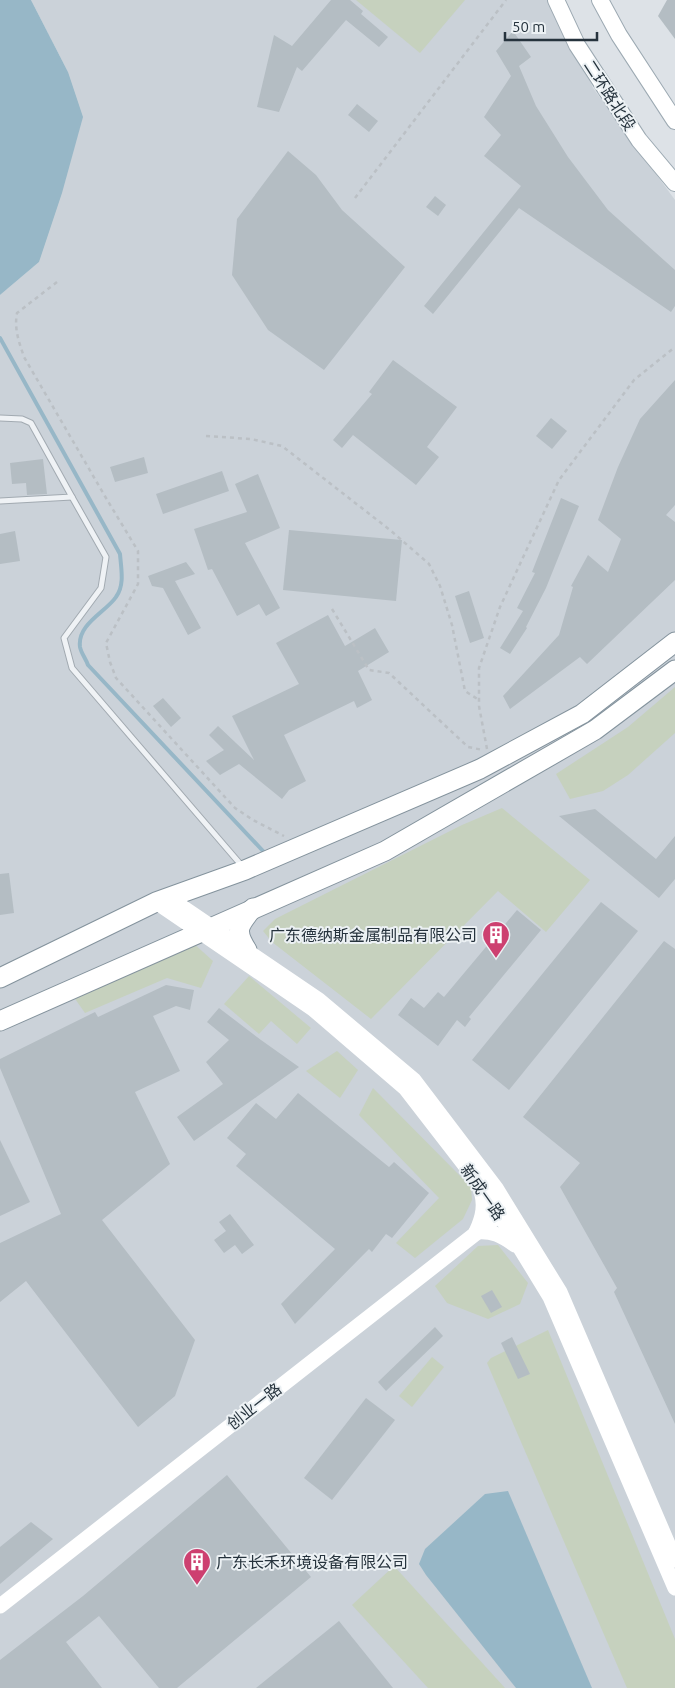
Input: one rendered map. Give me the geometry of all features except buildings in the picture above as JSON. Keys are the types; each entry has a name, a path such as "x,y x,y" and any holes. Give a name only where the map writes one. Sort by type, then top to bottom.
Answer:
{"highway":[{"path":"0,978 162,900 245,870 480,769 582,714 675,642"},
{"path":"0,1021 385,851 594,730 675,670"},
{"path":"247,950 239,938 240,928 253,908"}],"main road":[{"name":"二环路北段","path":"556,0 577,45 592,69 639,140 675,183"},
{"path":"600,0 619,35 675,121"}],"street":[{"name":"新成一路","path":"162,900 206,929 313,1009 406,1088 477,1182 504,1211 560,1292 675,1560"},
{"name":"新成一路","path":"206,929 247,950 319,1000 414,1080 496,1188 520,1249 550,1297 675,1588"},
{"path":"477,1182 484,1205 476,1232 487,1231 496,1233 520,1249"},
{"name":"创业一路","path":"0,1606 504,1211"}],"lane":[{"path":"0,418 22,419 31,423 106,557 101,588 64,638 72,668 245,870"},
{"path":"0,501 72,497"}],"path":[{"path":"355,198 506,0"},
{"path":"57,282 17,313 15,322 17,336 24,357 138,551 138,584 106,643 116,678 235,808 253,820 301,845"},
{"path":"332,609 369,670 389,673 468,746 487,751 479,700 479,668 500,607 559,480 634,380 675,347"},
{"path":"206,436 251,438 282,446 390,530 430,564 440,586 452,625 466,691 479,700"}],"shaded area":[{"path":"31,0 555,0 593,88 675,200 675,1688 0,1688 0,295 39,262 68,72"}],"green space":[{"path":"356,0 465,0 420,53"},
{"path":"675,687 675,733 628,775 603,791 570,799 556,774 628,727"},
{"path":"502,808 590,880 546,932 498,891 371,1019 272,942 263,931 275,919 462,825"},
{"path":"192,942 213,961 201,988 167,978 85,1013 71,993"},
{"path":"249,976 311,1028 297,1044 271,1021 259,1034 224,1004"},
{"path":"337,1051 358,1070 340,1098 306,1071"},
{"path":"373,1088 471,1187 472,1200 463,1219 415,1258 396,1243 439,1198 359,1115"},
{"path":"498,1245 528,1283 520,1304 488,1319 447,1303 435,1286 478,1246"},
{"path":"548,1330 675,1639 675,1688 627,1688 487,1363 491,1358"},
{"path":"432,1357 444,1367 412,1407 399,1396"},
{"path":"394,1566 505,1688 428,1688 352,1605"}],"water":[{"path":"0,0 31,0 68,72 83,117 62,193 39,262 0,295"},
{"path":"508,1491 592,1688 516,1688 419,1564 425,1549 485,1494"}],"waterway":[{"path":"0,338 120,554 122,576 119,592 111,603 87,625 80,639 80,647 88,665 263,851"}],"place":[{"name":"广东德纳斯金属制品有限公司","path":"496,959"},
{"name":"广东长禾环境设备有限公司","path":"197,1586"}]}
